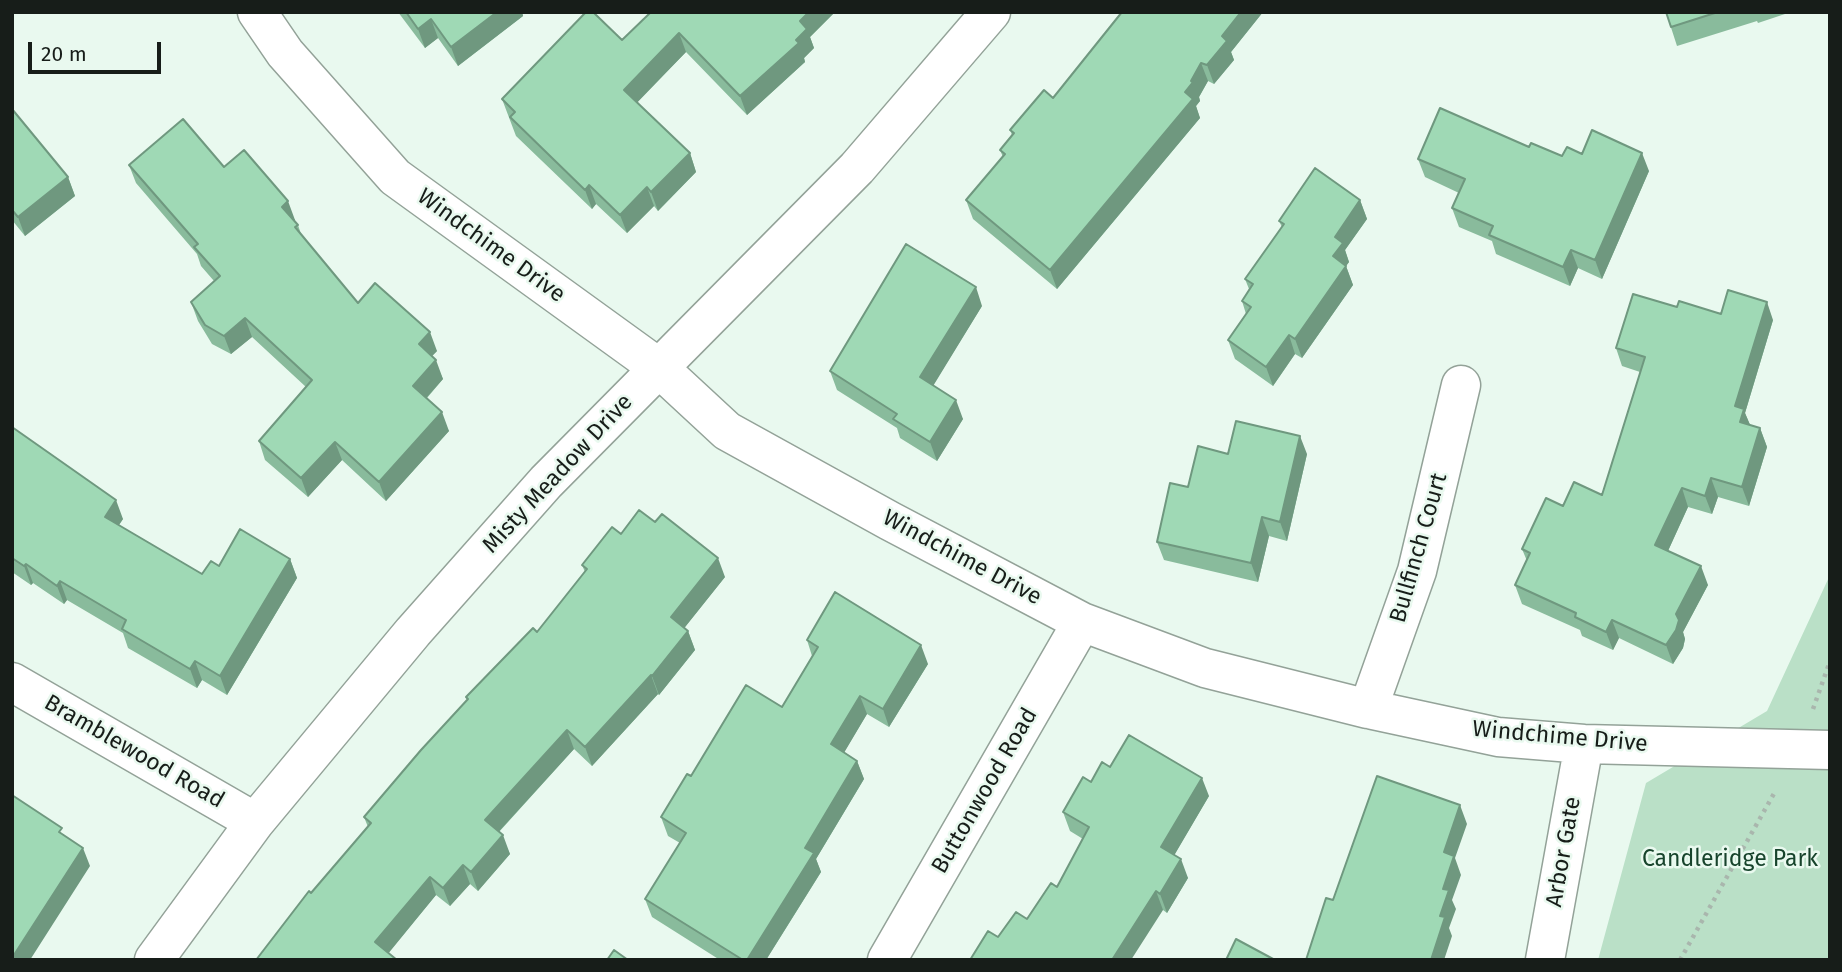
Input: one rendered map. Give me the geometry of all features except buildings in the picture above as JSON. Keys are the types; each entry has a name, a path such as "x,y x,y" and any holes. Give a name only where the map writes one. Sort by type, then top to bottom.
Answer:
{"street":[{"name":"Windchime Drive","path":"257,12 285,53 395,177 659,368 727,431 1082,622 1205,667 1368,709 1498,737 1584,744 1814,749"},
{"name":"Misty Meadow Drive","path":"154,960 255,822 413,632 528,502 857,168 991,12"},
{"name":"Bullfinch Court","path":"1368,709 1417,571 1461,384"},
{"name":"Buttonwood Road","path":"887,960 1082,622"},
{"name":"Bramblewood Road","path":"12,682 255,822"},
{"name":"Arbor Gate","path":"1545,960 1584,744"}],"path":[{"path":"1680,960 1814,749"}],"green space":[{"name":"Candleridge Park","path":"1830,575 1830,960 1598,960 1646,783 1767,711"}]}
